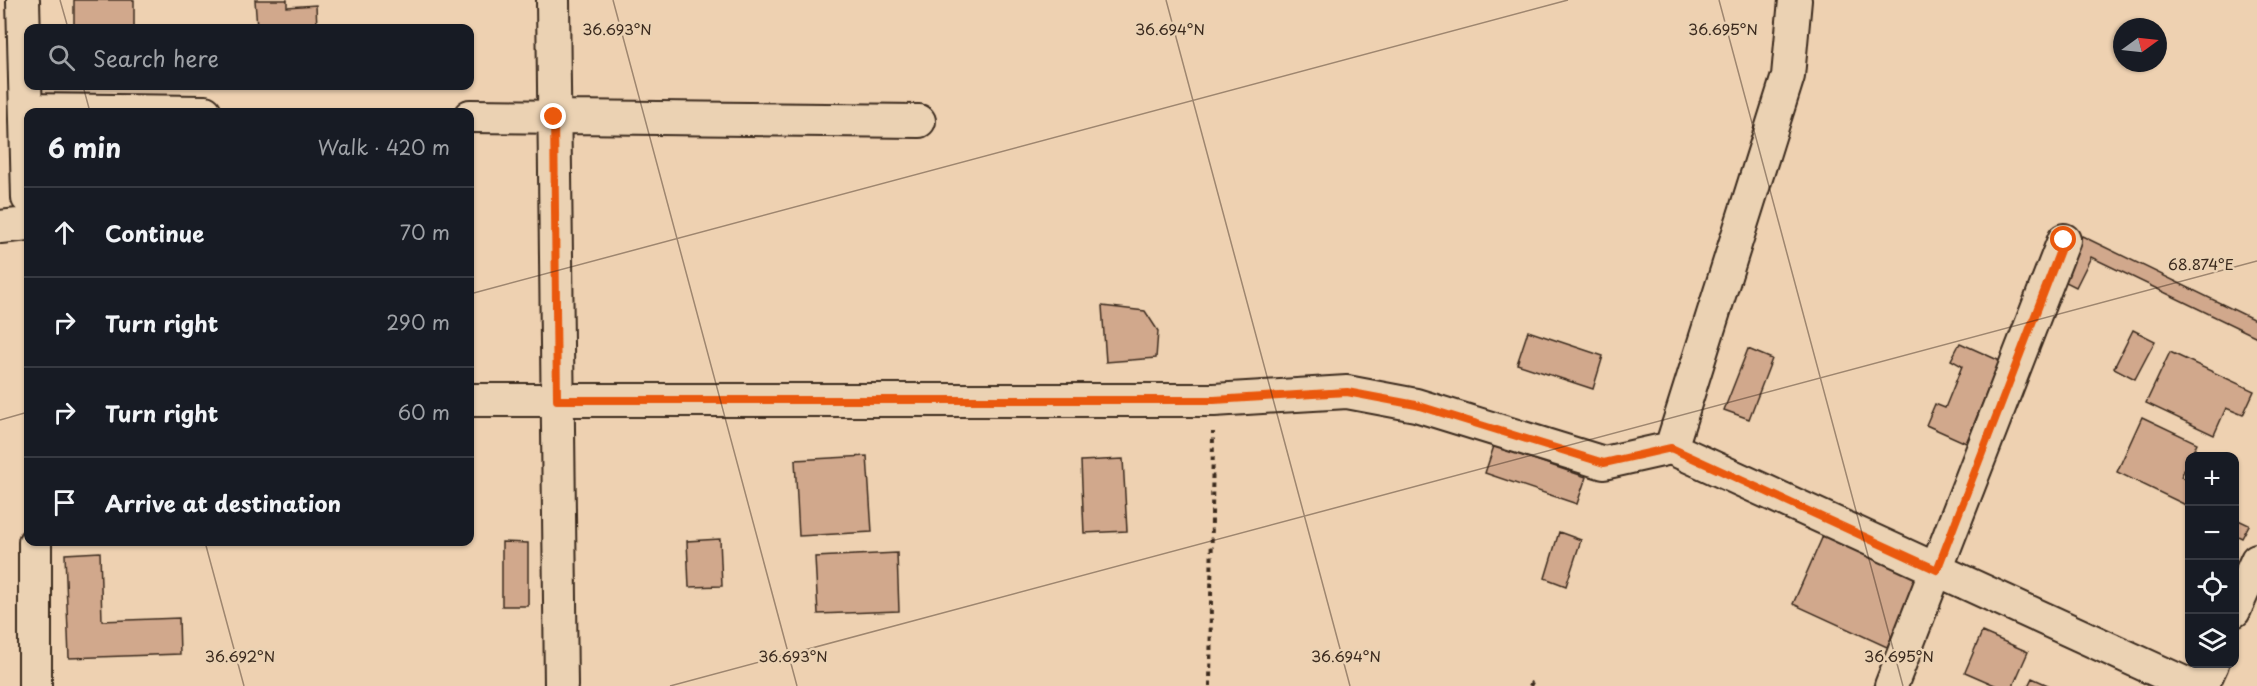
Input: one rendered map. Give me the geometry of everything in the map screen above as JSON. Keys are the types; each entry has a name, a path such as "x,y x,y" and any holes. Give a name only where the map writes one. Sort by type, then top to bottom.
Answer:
{"street":[{"path":"23,0 24,37"},
{"path":"553,0 561,686"},
{"path":"1671,448 1788,76 1795,0"},
{"path":"25,90 26,108"},
{"path":"474,116 919,121"},
{"path":"0,227 24,224"},
{"path":"1891,686 2064,240"},
{"path":"474,400 1214,400 1347,392 1416,405 1604,463 1671,448 2191,686"},
{"path":"35,546 35,686"},
{"path":"2239,602 2257,560"},
{"path":"2202,686 2210,668"}],"path":[{"path":"1210,686 1214,400"}],"building":[{"path":"74,0 134,0 134,24 74,24"},
{"path":"255,0 287,0 287,7 316,5 317,24 257,24"},
{"path":"2082,236 2257,321 2257,337 2091,257 2076,287 2062,280"},
{"path":"1102,306 1145,311 1158,331 1156,358 1106,362"},
{"path":"2133,330 2155,341 2135,379 2114,368"},
{"path":"1528,331 1603,356 1593,389 1517,364"},
{"path":"1960,343 2000,361 1966,443 1926,425 1935,404 1945,408 1962,366 1951,360"},
{"path":"1748,349 1772,359 1749,419 1724,410"},
{"path":"2170,352 2254,391 2243,415 2226,408 2214,435 2146,403"},
{"path":"2142,417 2197,443 2193,452 2185,452 2185,468 2181,477 2185,479 2185,505 2117,472"},
{"path":"1494,446 1586,477 1577,504 1485,473"},
{"path":"867,456 872,532 799,536 795,460"},
{"path":"1123,459 1127,531 1084,533 1081,461"},
{"path":"2239,520 2249,525 2242,538 2239,536"},
{"path":"1826,529 1920,572 1887,647 1793,604"},
{"path":"1559,532 1581,540 1566,586 1545,578"},
{"path":"720,539 722,586 689,587 687,541"},
{"path":"502,542 528,543 528,606 502,606"},
{"path":"100,552 102,621 179,618 180,654 69,658 65,554"},
{"path":"897,553 899,611 818,614 815,557"},
{"path":"1982,632 2028,652 2013,686 1997,686 1965,672"},
{"path":"2032,678 2050,686 2028,686"}],"route":[{"path":"554,117 557,400 1214,400 1347,392 1416,405 1604,463 1671,448 1937,570 2064,240"}]}
